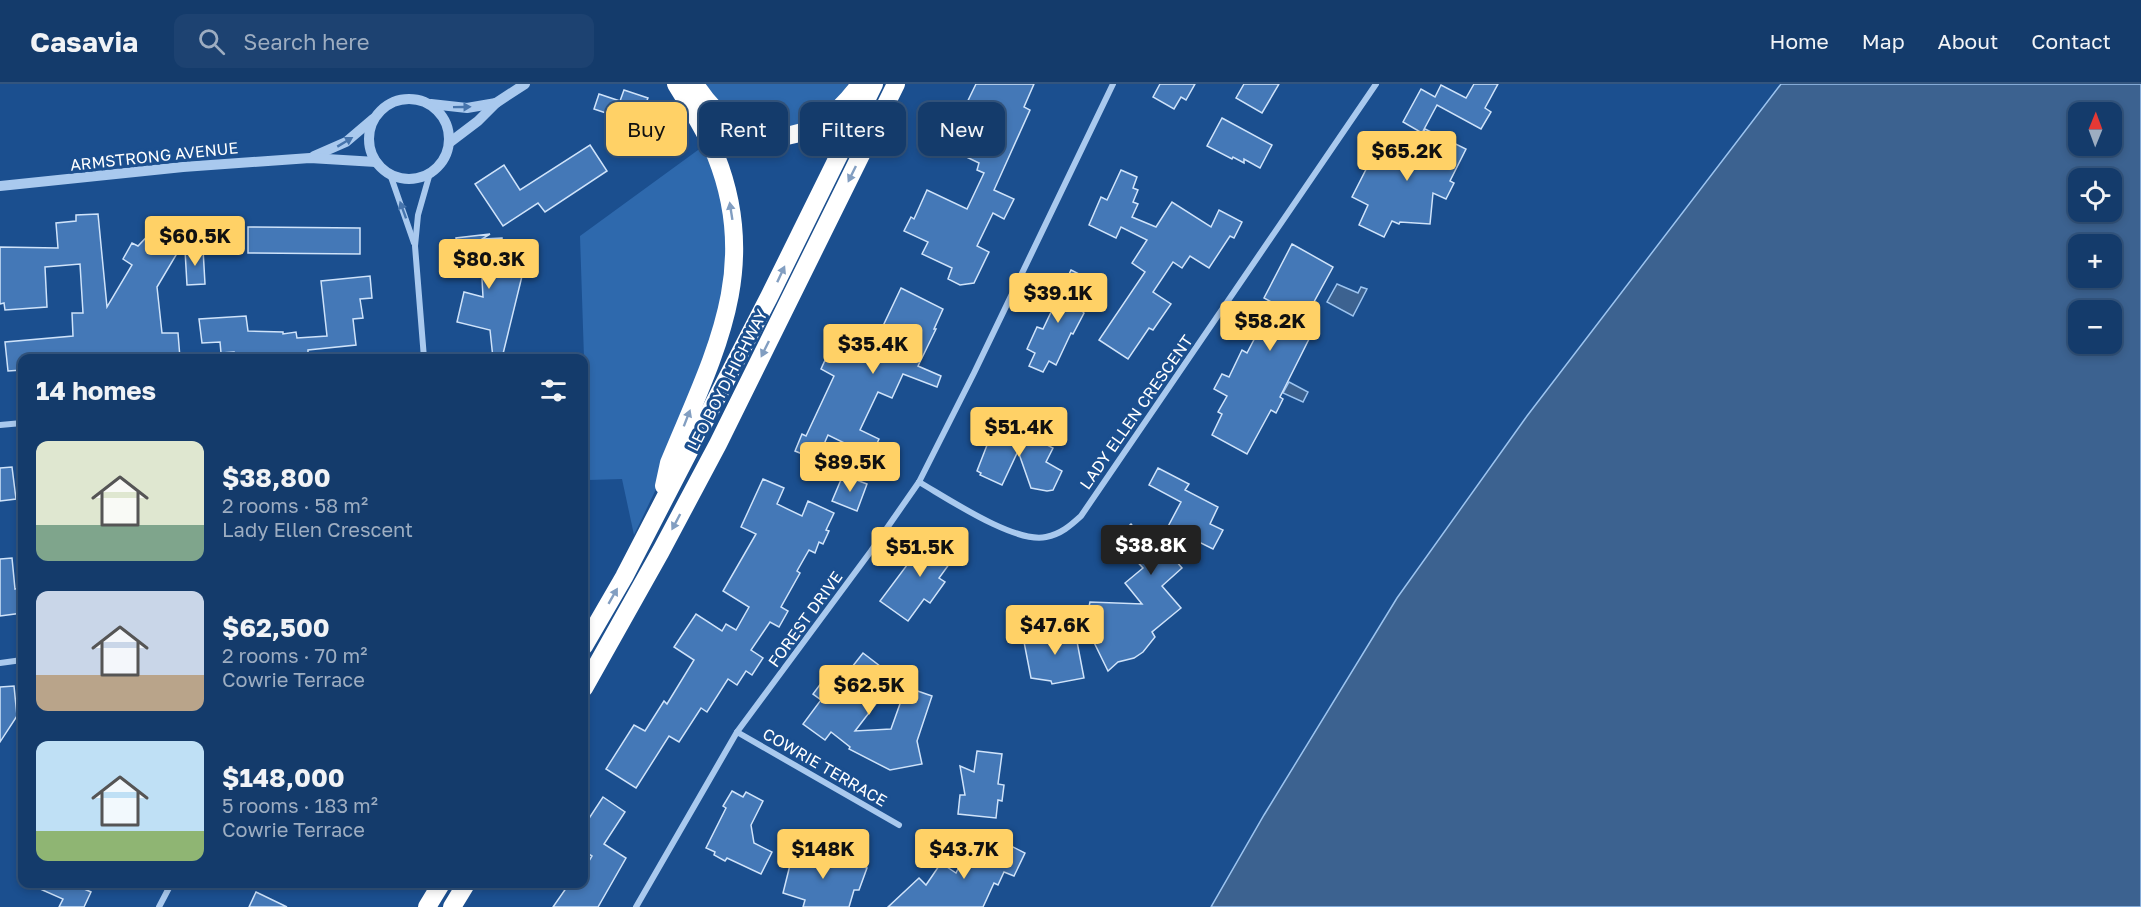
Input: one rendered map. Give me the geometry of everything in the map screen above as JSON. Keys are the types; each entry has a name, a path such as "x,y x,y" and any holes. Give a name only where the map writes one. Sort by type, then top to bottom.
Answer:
{"highway":[{"path":"657,514 669,463 726,318 734,266 733,222 724,179 704,129 676,84"},
{"path":"695,84 716,112 729,123 745,131 778,136 792,135 821,124 848,100 860,84"},
{"name":"LEO BOYD HIGHWAY","path":"588,639 624,577 769,297 874,84"},
{"name":"LEO BOYD HIGHWAY","path":"588,681 718,444 896,84"},
{"path":"427,907 439,888"},
{"path":"452,907 464,888"}],"street":[{"path":"449,143 478,121 496,103 525,84"},
{"name":"FOREST DRIVE","path":"636,907 737,732 871,551 919,482 974,374 1113,84"},
{"name":"LADY ELLEN CRESCENT","path":"919,482 976,515 1028,538 1044,538 1062,532 1081,516 1376,84"},
{"path":"424,354 415,246 418,215 430,173 445,156 449,143 448,132 444,120 437,111 419,100 405,99 381,110 369,133 370,148 376,162 390,174 402,178 414,178 430,173"},
{"path":"428,104 467,108 496,103"},
{"name":"ARMSTRONG AVENUE","path":"310,158 346,142 375,118"},
{"name":"ARMSTRONG AVENUE","path":"0,186 183,166 310,158 376,162"},
{"path":"390,174 415,246"},
{"path":"0,425 18,423"},
{"path":"0,663 18,661"},
{"name":"COWRIE TERRACE","path":"737,732 899,825"},
{"path":"159,907 169,888"}],"shaded area":[{"path":"701,84 848,84 837,102 800,102 799,131 788,130 788,102 716,102"},
{"path":"1781,84 2141,84 2141,907 1211,907 1264,815 1397,598 1527,416"},
{"path":"699,149 699,156 712,156 738,262 714,368 634,535 622,479 588,480 588,354 584,354 580,236"},
{"path":"1337,284 1358,293 1361,287 1367,289 1353,316 1327,302"},
{"path":"1289,382 1308,392 1303,402 1283,393"}],"building":[{"path":"976,84 1034,84 1024,107 1030,110 994,190 1014,199 1004,219 993,213 977,246 989,252 974,283 960,285 948,279 952,268 922,254 928,242 904,231 911,217 914,219 927,190 967,209 984,173 977,170 979,163 964,156 1005,156 1005,102 967,102"},
{"path":"1160,84 1195,84 1186,100 1181,97 1174,109 1153,97"},
{"path":"1244,84 1279,84 1262,113 1236,98"},
{"path":"1474,84 1498,84 1485,108 1491,112 1481,129 1437,105 1422,133 1403,122 1421,89 1435,97 1441,85 1466,98"},
{"path":"624,90 648,98 646,102 606,102 606,113 594,109 599,94 620,101"},
{"path":"1222,118 1272,145 1260,168 1244,159 1244,163 1233,157 1232,159 1207,146"},
{"path":"1425,129 1466,149 1450,181 1454,183 1446,199 1433,193 1430,224 1400,222 1399,224 1392,221 1384,237 1359,225 1368,205 1352,197 1380,142 1410,157"},
{"path":"590,145 607,171 545,212 538,203 503,226 475,184 504,165 520,190"},
{"path":"1121,170 1137,177 1133,188 1138,190 1133,202 1138,204 1132,217 1156,227 1172,202 1211,227 1219,210 1242,222 1234,238 1230,236 1209,268 1190,256 1182,268 1173,262 1153,292 1171,304 1153,330 1149,328 1128,359 1099,340 1145,272 1132,263 1147,240 1121,227 1116,238 1089,225 1101,197 1107,200"},
{"path":"98,214 107,307 132,265 123,259 132,243 138,246 158,225 172,238 159,252 179,250 157,287 162,333 178,333 180,354 18,354 18,370 8,371 5,342 73,336 72,313 83,313 80,264 45,267 47,307 5,310 4,303 0,304 0,247 58,248 56,223 76,221 76,215"},
{"path":"248,227 360,228 360,254 248,253"},
{"path":"490,234 482,239 502,238 504,273 523,272 503,354 493,354 490,330 457,322 464,292 483,297 481,261 459,264 456,238"},
{"path":"1292,244 1333,267 1297,333 1309,339 1280,397 1283,399 1276,413 1271,410 1247,454 1212,435 1222,414 1218,412 1227,396 1214,389 1222,374 1229,377 1242,350 1247,353 1259,330 1263,332 1277,305 1264,298"},
{"path":"203,249 205,284 187,285 185,250"},
{"path":"1071,270 1087,278 1076,304 1084,313 1073,334 1071,333 1056,365 1049,361 1043,372 1029,366 1035,353 1027,349 1037,327 1043,329"},
{"path":"370,276 372,298 360,299 363,318 353,319 356,345 308,350 308,354 234,354 234,352 221,353 220,342 202,343 199,319 246,316 248,331 283,332 283,334 296,332 297,338 327,336 321,281"},
{"path":"901,288 943,309 918,366 941,376 937,387 903,374 892,398 878,392 860,430 879,439 871,456 828,435 817,460 795,451 802,434 806,436 834,376 821,369 832,345 860,358 866,347 872,349"},
{"path":"1002,419 1030,432 1028,435 1053,448 1046,462 1062,471 1053,490 1031,488 1018,451 1002,485 980,475 981,473 977,471 989,440 991,442"},
{"path":"12,467 16,499 0,501 0,468"},
{"path":"1158,468 1189,484 1185,490 1218,507 1210,524 1223,530 1213,549 1199,542 1197,547 1187,542 1176,561 1182,568 1162,586 1181,608 1152,632 1155,637 1143,652 1134,658 1118,662 1108,671 1085,624 1090,602 1142,604 1125,583 1143,568 1115,538 1131,524 1155,551 1181,502 1149,485"},
{"path":"843,475 867,484 857,511 832,501"},
{"path":"763,479 784,488 777,504 802,516 808,501 834,513 826,530 829,531 823,544 819,542 815,553 809,550 797,571 800,573 781,607 788,611 779,627 770,622 751,650 763,658 752,675 746,671 737,685 728,679 707,712 701,708 679,742 669,736 636,788 606,769 634,725 645,731 664,701 667,704 694,660 674,647 696,614 722,631 726,624 736,630 749,607 723,591 756,534 741,527"},
{"path":"931,533 958,552 939,578 945,582 930,603 924,599 908,621 880,601"},
{"path":"12,558 15,589 18,588 18,614 0,616 0,559"},
{"path":"1074,626 1084,678 1052,684 1051,681 1031,678 1024,642 1040,640 1039,632"},
{"path":"863,653 885,670 870,694 879,700 855,731 891,729 906,687 932,696 917,741 922,764 890,770 849,749 850,747 831,732 825,740 803,724 821,700 813,694 833,667 845,676"},
{"path":"14,686 17,716 0,742 0,687"},
{"path":"977,751 1002,754 998,784 1004,785 1002,801 998,800 996,818 958,814 960,795 965,795 960,766 974,772"},
{"path":"732,791 743,797 746,792 763,801 751,825 754,843 772,852 761,874 727,858 725,861 706,848 726,808 723,806"},
{"path":"603,797 625,812 604,844 626,858 598,907 553,907 566,888 588,888 588,862 592,856 588,854 588,820"},
{"path":"997,839 1025,853 1014,876 1004,872 998,885 994,883 983,907 888,907 919,878 926,885 941,863 956,873 967,851 971,853 974,846 986,852 987,848 991,849"},
{"path":"794,849 824,858 825,853 867,868 859,890 854,890 849,907 803,907 805,900 783,893"},
{"path":"38,888 82,888 91,892 84,907 59,907 63,899"},
{"path":"256,892 287,907 249,907"}]}
